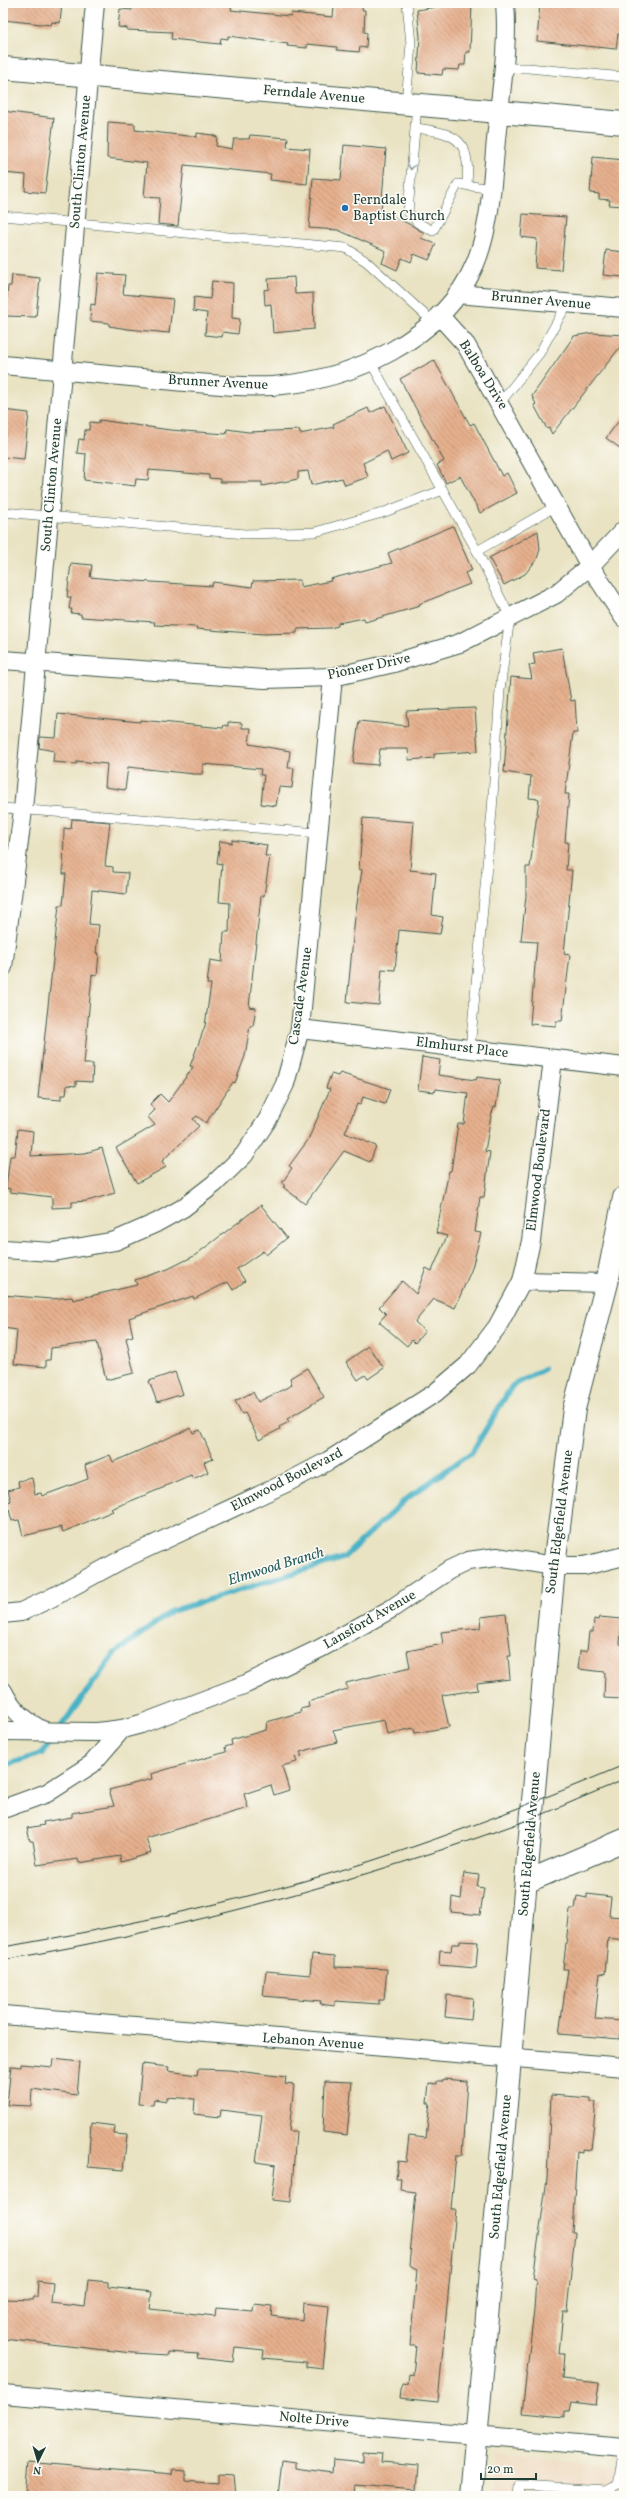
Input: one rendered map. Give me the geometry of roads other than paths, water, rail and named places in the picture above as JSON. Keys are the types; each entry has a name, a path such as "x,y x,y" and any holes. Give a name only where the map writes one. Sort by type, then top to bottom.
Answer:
{"street":[{"name":"South Clinton Avenue","path":"4,958 23,810 95,3"},
{"path":"436,319 458,294 475,264 485,227 492,189 503,68 505,3"},
{"name":"Ferndale Avenue","path":"3,68 624,123"},
{"name":"Brunner Avenue","path":"458,294 624,308"},
{"name":"Brunner Avenue","path":"3,365 221,385 273,386 332,376 370,361 406,342 436,319"},
{"name":"Balboa Drive","path":"436,319 466,345 500,402 590,566 624,618"},
{"name":"Pioneer Drive","path":"3,660 264,679 333,677 394,663 460,643 556,594 590,566 624,530"},
{"name":"Cascade Avenue","path":"3,1249 53,1252 115,1241 156,1223 183,1208 214,1184 244,1154 268,1119 285,1084 300,1029 333,677"},
{"name":"Elmhurst Place","path":"300,1029 624,1067"},
{"name":"Elmwood Boulevard","path":"3,1614 21,1612 51,1598 120,1560 288,1482 379,1430 435,1393 468,1365 497,1327 522,1281 531,1241 553,1059"},
{"name":"South Edgefield Avenue","path":"471,2496 554,1566 574,1409 622,1225 624,1198"},
{"path":"522,1281 607,1283"},
{"name":"Lansford Avenue","path":"47,1733 71,1733 122,1729 246,1684 321,1648 391,1609 449,1570 468,1561 497,1558 554,1566 584,1566 624,1556"},
{"path":"3,1691 15,1710 23,1719 47,1733"},
{"name":"Lansford Avenue","path":"3,1809 47,1793 92,1764 122,1729"},
{"path":"3,1732 47,1733"},
{"path":"526,1882 624,1840"},
{"name":"Lebanon Avenue","path":"3,2015 624,2067"},
{"name":"Nolte Drive","path":"3,2394 624,2448"}],"lane":[{"path":"407,3 411,44 412,104 415,128 408,212 418,223 433,231 458,184 467,184 492,189"},
{"path":"503,68 528,68 624,76"},
{"path":"415,128 438,131 460,142 468,159 467,184"},
{"path":"3,216 331,244 346,248 367,262 436,319"},
{"path":"500,402 539,354 567,304"},
{"path":"370,361 477,551 510,617 500,690 492,812 470,1049"},
{"path":"3,512 245,534 315,532 382,513 443,490"},
{"path":"477,551 556,506"},
{"path":"3,808 319,833"},
{"path":"519,2496 520,2485 607,2490 618,2485 624,2448"}],"waterway":[{"name":"Elmwood Branch","path":"60,1728 115,1653 172,1611 343,1558 405,1500 472,1452 512,1386 544,1369"},
{"name":"Elmwood Branch","path":"3,1766 43,1753 55,1735"}],"tram line":[{"path":"3,1947 142,1921 280,1888 326,1875 467,1828 624,1765"},
{"path":"3,1960 137,1934 336,1883 466,1842 531,1819 624,1780"}],"place":[{"name":"Ferndale Baptist Church","path":"345,208"}]}
